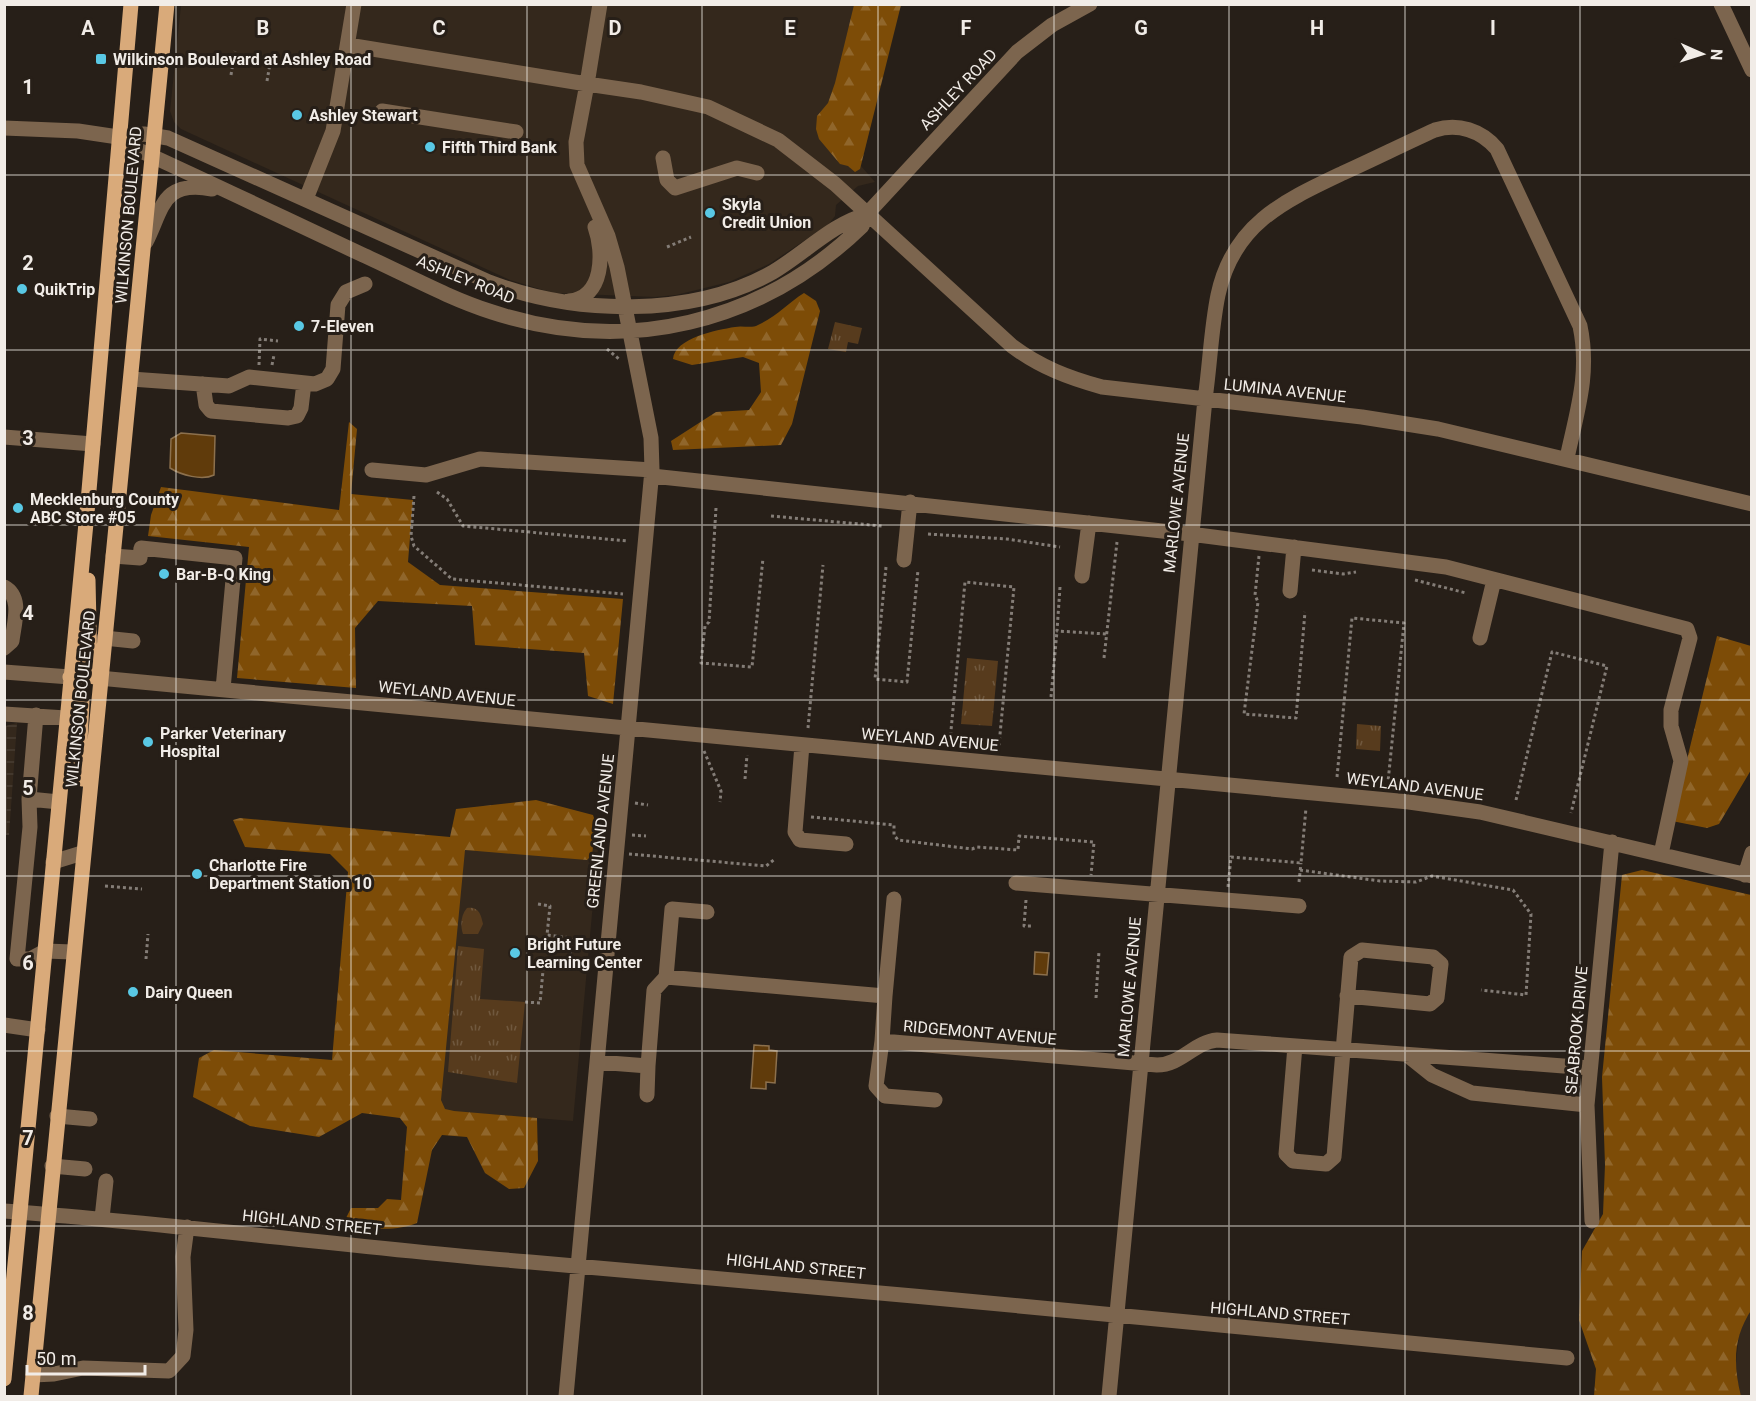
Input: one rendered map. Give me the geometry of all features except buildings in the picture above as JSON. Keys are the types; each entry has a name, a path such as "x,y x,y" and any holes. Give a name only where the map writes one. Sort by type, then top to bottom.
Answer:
{"main road":[{"name":"WILKINSON BOULEVARD","path":"5,1372 7,1323 22,1212 66,718 88,502 131,4"},
{"name":"WILKINSON BOULEVARD","path":"32,1396 82,853 167,4"},
{"path":"88,502 89,663 93,677 99,678"},
{"path":"70,677 82,702 80,741 84,836"}],"street":[{"path":"306,199 333,131 354,4"},
{"name":"GREENLAND AVENUE","path":"566,1396 652,473 651,438 610,243 579,175 576,154 600,4"},
{"name":"ASHLEY ROAD","path":"118,137 128,146 490,311 553,327 630,331 690,322 729,312 770,295 800,278 862,226 866,215 1017,52 1052,25 1090,4"},
{"path":"1721,4 1752,70"},
{"name":"LUMINA AVENUE","path":"348,45 685,101 743,121 791,148 1012,346 1031,360 1059,374 1102,387 1400,423 1567,458 1752,504"},
{"path":"382,111 516,132"},
{"name":"MARLOWE AVENUE","path":"1109,1396 1190,534 1205,399 1218,294 1226,270 1238,247 1255,225 1275,208 1297,195 1435,130 1460,127 1477,132 1497,149 1580,326 1585,350 1585,375 1567,458"},
{"name":"ASHLEY ROAD","path":"4,128 78,131 118,137 153,135 168,138 496,285 536,298 563,302 624,306 682,303 740,287 785,265 847,222 866,215"},
{"path":"663,158 667,180 675,188 736,168 757,173"},
{"path":"143,244 161,206 178,192 202,187 235,195"},
{"path":"563,302 577,300 584,296 599,273 600,247 587,209 591,200"},
{"path":"131,379 229,386 249,377 315,384 327,379 333,369 338,305 346,292 365,284"},
{"path":"203,384 206,405 211,411 288,418 297,416 301,408 304,383"},
{"path":"4,437 93,444"},
{"path":"372,470 426,475 480,459 652,473 1190,534 1446,567 1687,629 1690,638 1671,710 1671,726 1681,761 1661,854"},
{"path":"904,561 910,502"},
{"path":"1082,576 1089,523"},
{"path":"113,556 140,558 141,548 235,558 224,689"},
{"path":"1290,591 1294,548"},
{"path":"1480,638 1494,580"},
{"path":"4,587 11,591 16,602 12,641 4,648"},
{"path":"104,638 133,641"},
{"path":"4,672 70,677"},
{"name":"WEYLAND AVENUE","path":"99,678 1409,802 1480,812 1748,876"},
{"path":"4,714 66,718"},
{"path":"36,715 29,799 30,827 17,959 30,959 45,951 73,952"},
{"path":"802,745 795,832 800,840 846,844"},
{"path":"29,799 59,802"},
{"name":"SEABROOK DRIVE","path":"1592,1221 1587,1105 1612,842"},
{"path":"53,862 82,853"},
{"path":"1748,876 1752,853"},
{"path":"1016,883 1299,906"},
{"name":"RIDGEMONT AVENUE","path":"894,899 882,1041 1165,1065 1180,1059 1205,1041 1217,1040 1484,1058 1590,1068"},
{"path":"646,1095 654,990 666,977 672,909 707,912"},
{"path":"1295,1046 1286,1154 1293,1161 1326,1164 1334,1157 1342,1049 1347,996 1351,957 1362,950 1433,957 1441,964 1437,998 1430,1004 1347,996"},
{"path":"666,977 885,996"},
{"path":"4,1025 38,1030"},
{"path":"882,1041 876,1086 885,1096 935,1100"},
{"path":"1405,1054 1432,1075 1472,1093 1587,1105"},
{"path":"597,1062 648,1066"},
{"path":"57,1116 90,1119"},
{"path":"52,1166 85,1169"},
{"path":"102,1218 106,1180"},
{"name":"HIGHLAND STREET","path":"4,1211 102,1218 1567,1358"},
{"path":"33,1375 54,1374 83,1368 168,1371 183,1356 186,1330 183,1257 187,1227"}],"path":[{"path":"231,75 235,51"},
{"path":"267,81 271,58"},
{"path":"667,247 691,237"},
{"path":"262,370 258,363 260,339 278,341"},
{"path":"437,492 447,499 463,526 628,541"},
{"path":"414,495 411,536 414,546 452,579 623,594"},
{"path":"716,508 708,622 705,626 701,663 752,667 763,558"},
{"path":"771,516 882,526"},
{"path":"928,534 1007,539 1060,547"},
{"path":"1104,658 1118,534"},
{"path":"1260,550 1255,595 1258,602 1244,714 1296,718 1305,612"},
{"path":"808,728 823,565"},
{"path":"886,567 875,679 907,682 918,570"},
{"path":"1312,570 1343,574 1358,572"},
{"path":"1407,577 1466,593"},
{"path":"950,741 965,582 1014,587 999,745"},
{"path":"1051,697 1060,587"},
{"path":"1337,777 1352,618 1404,622 1388,782"},
{"path":"1057,630 1106,634"},
{"path":"1515,800 1552,652 1607,666 1571,813"},
{"path":"704,751 722,791 720,802"},
{"path":"745,779 747,755"},
{"path":"634,803 648,805"},
{"path":"1299,882 1306,807"},
{"path":"800,816 894,825 894,835 898,840 933,842 938,846 1018,850 1019,836 1094,842 1091,878 1086,878"},
{"path":"631,835 646,836"},
{"path":"630,854 766,866 775,859"},
{"path":"1227,898 1231,857 1300,863"},
{"path":"1300,870 1416,882 1432,876 1513,890 1531,914 1526,995 1481,990"},
{"path":"105,886 142,889"},
{"path":"1026,898 1024,926 1032,926"},
{"path":"538,904 550,906 547,935 571,938 570,961"},
{"path":"146,959 148,934"},
{"path":"1096,998 1099,951"},
{"path":"525,1002 540,1004 544,960 592,964"}],"shaded area":[{"path":"181,5 899,5 861,166 875,182 858,186 836,205 835,216 828,225 769,264 729,282 676,295 655,297 553,293 510,280 181,129 174,122 170,111"},
{"path":"181,433 215,436 214,475 192,476 170,468 171,439"},
{"path":"17,723 9,835 5,835 5,726"},
{"path":"459,837 598,849 573,1121 434,1110"},
{"path":"1035,952 1049,953 1047,975 1034,974"},
{"path":"754,1045 769,1046 769,1050 777,1051 775,1083 766,1082 766,1089 751,1088"},
{"path":"1751,1309 1751,1396 1741,1396 1735,1371 1740,1327"}],"green space":[{"path":"854,5 901,5 860,169 855,172 848,166 840,164 819,139 816,129 817,116 828,103 835,83"},
{"path":"804,293 816,301 820,311 792,424 781,445 673,450 671,441 716,412 749,410 761,392 759,363 743,357 692,365 673,359 675,352 688,340 698,336 718,330 758,325"},
{"path":"835,322 862,328 858,344 848,342 846,352 828,349"},
{"path":"349,422 357,429 351,494 413,500 408,562 440,585 623,599 613,704 588,696 584,653 475,645 472,606 378,601 355,628 356,688 237,678 249,547 148,536 151,515 161,487 339,510"},
{"path":"1717,636 1751,646 1751,770 1719,824 1707,828 1672,821"},
{"path":"967,658 998,661 992,726 961,724"},
{"path":"1357,724 1381,726 1380,751 1356,749"},
{"path":"536,800 593,815 596,824 592,855 587,860 465,850 441,1100 445,1109 454,1111 537,1118 538,1161 524,1188 509,1189 485,1173 467,1137 442,1135 432,1150 417,1223 400,1228 380,1229 353,1223 346,1218 351,1208 378,1208 387,1199 401,1200 407,1127 400,1118 362,1113 319,1137 250,1126 193,1097 199,1058 214,1050 332,1060 348,872 330,854 245,847 233,820 240,818 450,837 456,809"},
{"path":"1642,870 1751,895 1752,1309 1741,1330 1736,1351 1741,1396 1594,1396 1596,1369 1579,1320 1582,1251 1603,1214 1605,1165 1602,1077 1622,875"},
{"path":"467,908 474,908 480,914 483,924 478,934 463,934 462,920"},
{"path":"458,946 484,949 480,999 525,1002 517,1083 448,1072"}],"place":[{"name":"Wilkinson Boulevard at Ashley Road","path":"101,59"},
{"name":"Ashley Stewart","path":"297,115"},
{"name":"Fifth Third Bank","path":"430,147"},
{"name":"Skyla Credit Union","path":"710,213"},
{"name":"QuikTrip","path":"22,289"},
{"name":"7-Eleven","path":"299,326"},
{"name":"Mecklenburg County ABC Store #05","path":"18,508"},
{"name":"Bar-B-Q King","path":"164,574"},
{"name":"Parker Veterinary Hospital","path":"148,742"},
{"name":"Charlotte Fire Department Station 10","path":"197,874"},
{"name":"Bright Future Learning Center","path":"515,953"},
{"name":"Dairy Queen","path":"133,992"}]}
